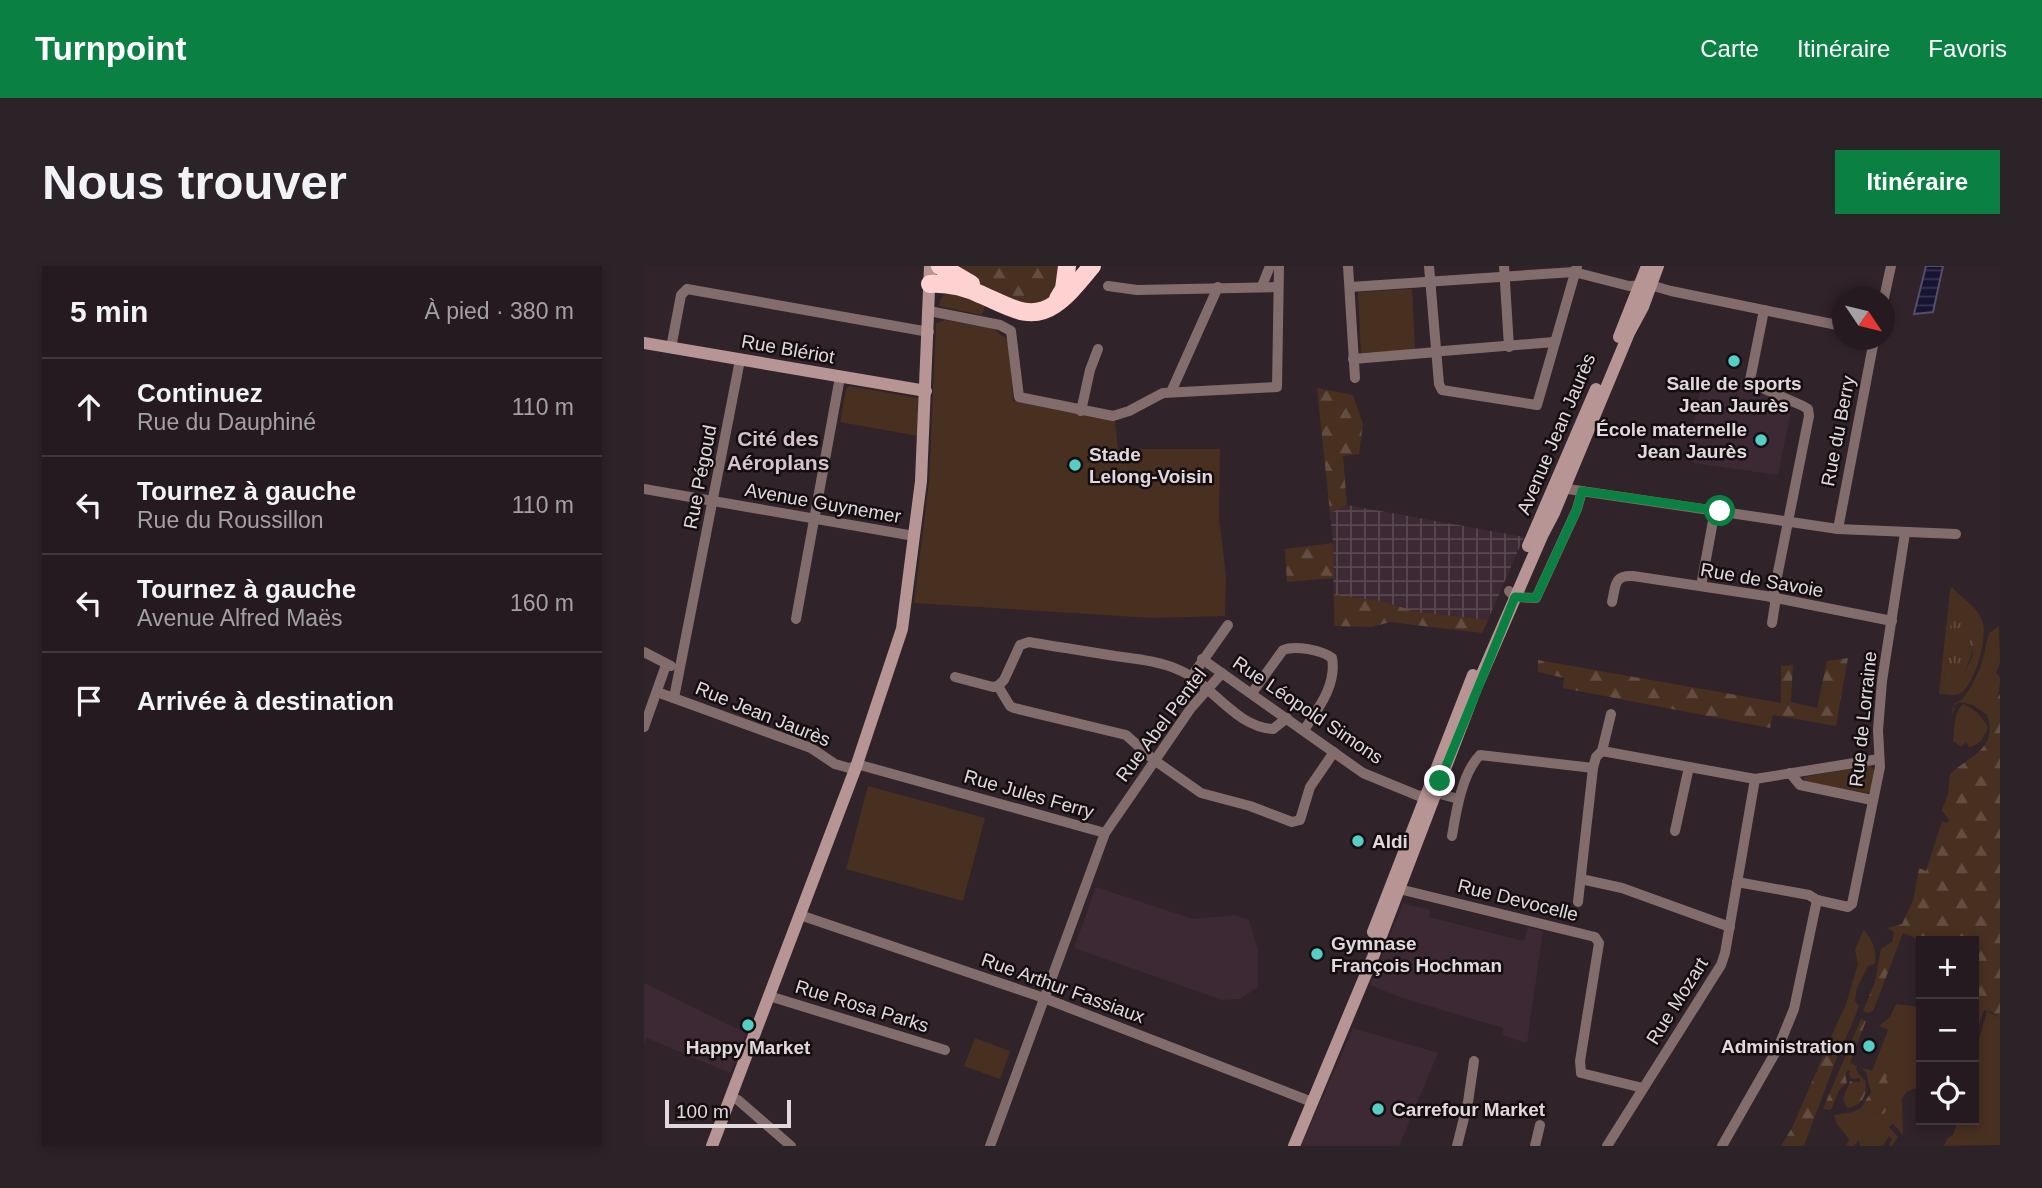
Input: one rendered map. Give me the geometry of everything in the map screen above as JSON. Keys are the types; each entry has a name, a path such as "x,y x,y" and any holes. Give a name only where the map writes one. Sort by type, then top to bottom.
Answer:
{"highway":[{"path":"940,266 973,286 980,294"},
{"path":"1056,303 1064,289 1067,266"},
{"path":"930,284 955,285 1001,305 1023,312 1039,312 1069,293 1092,266"}],"main road":[{"path":"712,1146 856,767 902,629 921,481 930,266"},
{"name":"Avenue Jean Jaurès","path":"1645,286 1647,266"},
{"name":"Avenue Jean Jaurès","path":"1512,594 1554,513 1558,487 1645,286 1658,266"},
{"name":"Rue Blériot","path":"644,343 926,391"},
{"path":"1285,1146 1309,1101 1399,890 1431,794 1497,617 1512,594"},
{"path":"1294,1146 1309,1101 1512,594"}],"street":[{"path":"1262,286 1270,266"},
{"path":"929,311 1007,328 1013,336 1019,397 1117,416 1153,397 1171,392 1277,387 1279,266"},
{"path":"1348,266 1355,379"},
{"path":"1429,266 1440,352 1438,384 1442,390 1537,405 1576,269"},
{"path":"1886,287 1891,266"},
{"path":"1350,286 1504,271 1576,269 1629,286 1667,290 1832,324"},
{"path":"1504,271 1509,347"},
{"path":"1108,286 1137,289 1278,287"},
{"path":"1171,392 1218,287"},
{"path":"1193,288 1205,297 1209,306"},
{"path":"671,348 681,295 687,289 929,332"},
{"path":"1764,310 1749,380 1803,406 1808,409 1809,416 1774,598 1772,623"},
{"path":"1353,359 1554,343"},
{"path":"1082,411 1090,370 1098,349"},
{"name":"Rue du Berry","path":"1838,529 1872,350"},
{"name":"Rue Pégoud","path":"674,698 740,360"},
{"path":"796,620 840,377"},
{"path":"1177,380 1185,391"},
{"path":"1558,487 1838,529 1956,534"},
{"name":"Avenue Guynemer","path":"644,489 914,536"},
{"path":"1512,594 1536,598 1577,509 1582,491"},
{"path":"1701,586 1714,510"},
{"name":"Rue de Lorraine","path":"1816,901 1850,906 1880,767 1882,681 1905,533"},
{"name":"Rue de Savoie","path":"1612,602 1618,579 1626,576 1774,598 1892,621"},
{"path":"1192,676 1228,625"},
{"path":"955,677 998,686 1004,680 1020,645 1029,642 1149,661 1192,676 1208,687 1215,697 1259,728 1273,729 1287,718"},
{"path":"1252,693 1283,650 1291,647 1326,653 1332,658 1334,668 1330,685 1304,730"},
{"path":"644,652 666,665 680,669"},
{"name":"Rue Léopold Simons","path":"1202,659 1363,773 1419,796 1431,794 1459,799"},
{"path":"644,727 666,665"},
{"name":"Rue Abel Pentel","path":"1105,833 1154,760 1208,687 1222,673"},
{"path":"998,686 1014,708 1126,735 1154,760 1201,793 1250,806 1292,822 1300,820 1310,788 1335,752"},
{"name":"Rue Jean Jaurès","path":"657,692 811,748 835,764 856,767"},
{"path":"1578,902 1593,768 1596,757 1602,751 1611,713"},
{"path":"1602,751 1755,779 1879,759"},
{"path":"1452,836 1459,799 1474,761 1480,755 1593,768"},
{"name":"Rue Jules Ferry","path":"856,767 869,767 1105,833 990,1146"},
{"path":"1675,831 1689,767"},
{"path":"1790,773 1800,785 1872,800"},
{"name":"Rue Mozart","path":"1607,1146 1721,965 1755,779"},
{"path":"1581,879 1622,888 1730,926"},
{"path":"1722,1146 1778,1048 1794,1009 1816,901 1809,895 1737,882"},
{"name":"Rue Devocelle","path":"1399,890 1595,937 1600,943 1580,1061 1581,1073 1643,1088"},
{"name":"Rue Arthur Fassiaux","path":"800,915 1044,998 1309,1101"},
{"name":"Rue Rosa Parks","path":"769,996 945,1050"},
{"path":"1457,1146 1468,1102 1474,1061"},
{"path":"731,1098 738,1100 791,1146"},
{"path":"1535,1146 1540,1125"}],"shaded area":[{"path":"1926,266 1943,266 1933,312 1914,314"},
{"path":"1743,386 1792,406 1778,475 1693,463 1688,451 1701,387 1737,389"},
{"path":"1347,505 1524,537 1484,629 1334,616 1330,513"},
{"path":"1096,887 1193,919 1235,915 1249,920 1258,950 1258,987 1240,999 1222,1000 1074,948"},
{"path":"1403,903 1430,910 1429,917 1524,941 1528,927 1543,931 1527,1043 1502,1035 1503,1028 1402,998 1370,985"},
{"path":"644,983 746,1033 730,1073 647,1038 644,1044"},
{"path":"1353,1028 1438,1053 1399,1146 1301,1146"}],"green space":[{"path":"954,266 1062,266 1054,295 1031,307 992,293"},
{"path":"951,289 986,304 982,315 939,306 941,298"},
{"path":"1412,289 1415,350 1361,353 1358,292"},
{"name":"Stade Lelong-Voisin","path":"945,320 994,328 1010,342 1013,401 1115,420 1118,449 1220,449 1219,517 1226,576 1225,616 1152,618 914,603 929,482 936,323"},
{"path":"849,386 918,398 918,436 840,422 846,389"},
{"path":"1317,388 1353,395 1363,424 1359,454 1343,456 1347,505 1330,513"},
{"path":"1333,543 1334,578 1287,582 1285,549"},
{"path":"1952,587 1973,606 1984,627 1976,670 1966,688 1953,695 1939,694","holes":["1954,606 1975,633 1972,657 1961,681 1944,682"]},
{"path":"1334,595 1381,601 1417,612 1488,620 1482,633 1390,622 1372,627 1334,626"},
{"path":"1953,605 1973,626 1975,638 1961,682 1944,683"},
{"path":"1999,626 2000,663 1996,673 2000,677 2000,683 1993,707 1987,715 1973,705 1960,702 1954,706 1971,687 1981,666 1989,633"},
{"path":"1848,658 1836,726 1773,715 1770,728 1563,688 1564,678 1538,672 1538,660 1781,703 1781,666 1793,665 1791,702 1817,708 1827,661"},
{"path":"2000,694 2000,1018 1984,1010 1979,1024 1979,936 1916,938 1903,933 1873,1011 1863,1011 1875,982 1881,949 1892,942 1894,932 1887,928 1902,924 1913,901 1919,868 1926,871 1942,821 1947,823 1949,820 1942,810 1948,794 1950,774 1986,744 1990,727 1987,715"},
{"path":"1963,704 1978,713 1988,727 1982,740 1969,747 1966,742 1961,747 1953,741 1956,717"},
{"path":"1870,765 1875,771 1872,791 1868,793 1805,782 1804,777"},
{"path":"868,786 985,818 963,901 846,869"},
{"path":"1863,931 1874,946 1875,964 1868,966 1857,988 1855,1001 1859,1006 1852,1024 1849,1019 1839,1019 1858,964 1855,950"},
{"path":"1896,1004 1916,1006 1916,1088 1908,1091 1902,1098 1903,1135 1893,1124 1889,1127 1898,1137 1892,1146 1889,1145 1892,1139 1889,1136 1883,1146 1860,1146 1859,1140 1854,1146 1846,1146 1849,1139 1837,1124 1834,1115 1861,1108 1871,1113 1884,1114 1888,1106 1890,1087 1879,1072 1872,1071 1888,1030 1879,1026 1890,1017"},
{"path":"1987,1011 2000,1018 2000,1145 1944,1146 1947,1139 1953,1135 1956,1125 1979,1125 1979,1039"},
{"path":"1839,1019 1849,1019 1852,1024 1804,1146 1781,1146 1792,1128"},
{"path":"1861,1019 1866,1021 1850,1063 1857,1066 1856,1070 1865,1081 1865,1095 1853,1107 1848,1108 1845,1104 1844,1098 1850,1081 1860,1082 1860,1078 1853,1079 1849,1075 1848,1070 1845,1074 1847,1083 1839,1090 1831,1110 1823,1109"},
{"path":"975,1038 1010,1051 1000,1079 964,1066"},
{"path":"1884,1067 1888,1072 1886,1079 1890,1087 1898,1090 1900,1095 1884,1114 1871,1113 1861,1108 1871,1092 1866,1072 1862,1068 1879,1072"}],"place":[{"name":"Salle de sports Jean Jaurès","path":"1734,361"},
{"name":"École maternelle Jean Jaurès","path":"1761,440"},
{"name":"Stade Lelong-Voisin","path":"1075,465"},
{"name":"Aldi","path":"1358,841"},
{"name":"Gymnase François Hochman","path":"1317,954"},
{"name":"Happy Market","path":"748,1025"},
{"name":"Administration","path":"1869,1046"},
{"name":"Carrefour Market","path":"1378,1109"}],"district":[{"name":"Cité des Aéroplans","path":"778,450"}],"route":[{"path":"1440,781 1515,597 1536,598 1577,509 1582,491 1720,511"}]}
